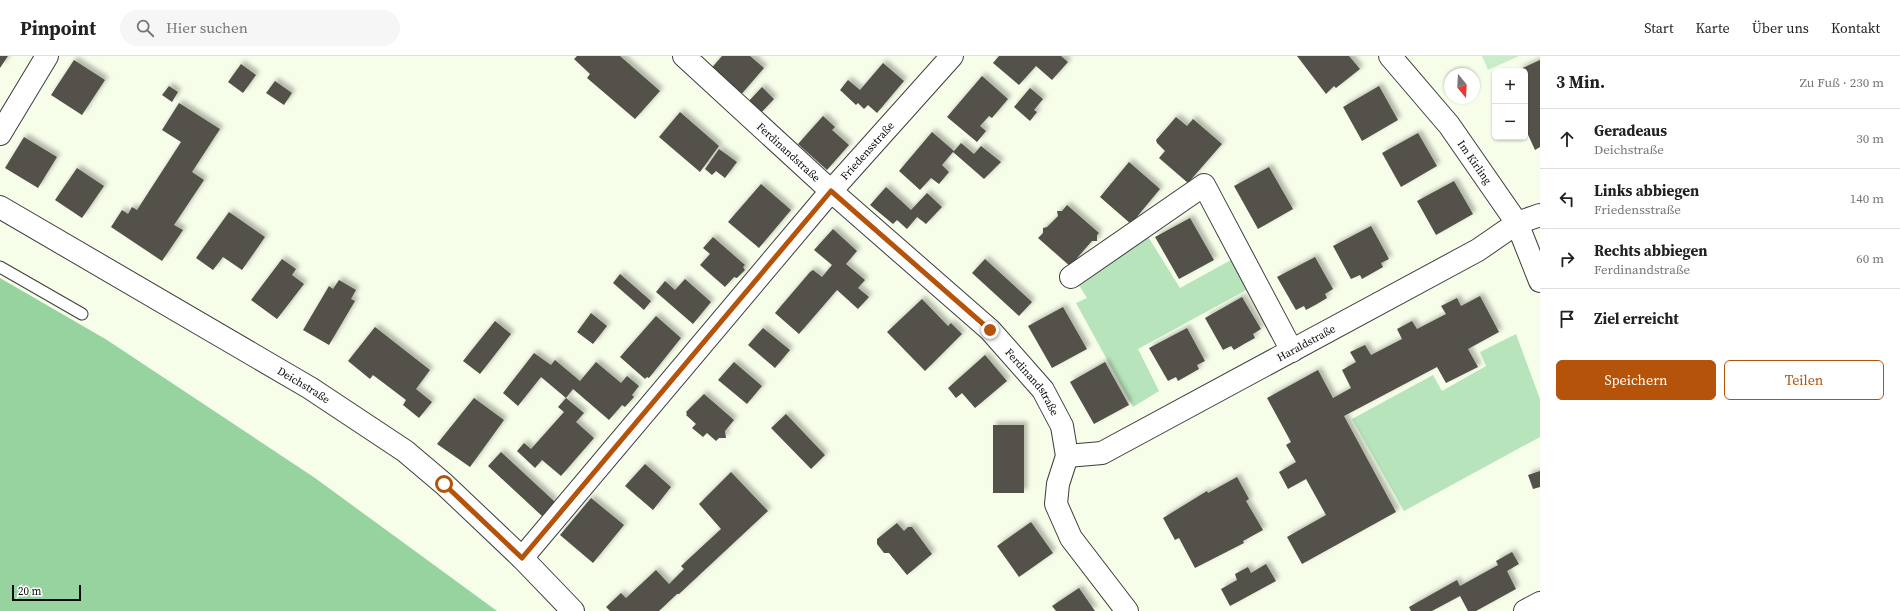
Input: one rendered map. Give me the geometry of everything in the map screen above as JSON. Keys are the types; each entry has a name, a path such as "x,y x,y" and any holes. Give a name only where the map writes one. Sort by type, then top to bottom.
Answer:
{"street":[{"path":"0,134 47,56"},
{"name":"Ferdinandstraße","path":"684,56 831,191 990,330 1043,390 1062,426 1067,456 1058,484 1056,504 1071,538 1127,611"},
{"name":"Friedensstraße","path":"522,558 831,191 952,56"},
{"name":"Im Kirling","path":"1390,56 1449,125 1517,223 1540,281"},
{"path":"1071,277 1204,185 1292,351"},
{"name":"Deichstraße","path":"0,207 310,388 405,451 444,484 522,558 573,611"},
{"name":"Haraldstraße","path":"1067,456 1102,453 1478,250 1517,223 1540,215"},
{"path":"1525,611 1540,603"}],"lane":[{"path":"0,266 82,314"}],"green space":[{"path":"1482,56 1519,56 1492,68 1488,70"},
{"path":"1147,235 1180,288 1231,260 1248,289 1138,349 1159,391 1133,407 1076,303 1087,298 1077,282"},
{"path":"0,278 107,340 315,478 497,611 0,611"},
{"path":"1516,334 1540,399 1540,437 1404,511 1352,419 1433,375 1442,391 1486,366 1480,352"}],"building":[{"path":"0,56 8,56 0,68"},
{"path":"577,56 620,56 660,91 635,119 587,78 590,74 574,59"},
{"path":"722,56 750,56 764,68 739,97 709,71"},
{"path":"999,56 1061,56 1068,62 1052,80 1036,66 1019,85 993,63"},
{"path":"1297,56 1349,56 1360,69 1336,88 1334,86 1326,94"},
{"path":"74,60 105,80 82,115 51,95"},
{"path":"1540,60 1540,147 1535,150 1528,135 1528,68 1523,68"},
{"path":"883,63 904,81 877,113 868,105 864,109 858,103 856,105 840,90 848,80 860,90"},
{"path":"241,64 256,75 243,93 228,82"},
{"path":"982,76 1008,99 992,118 989,116 980,126 986,131 977,142 947,117"},
{"path":"275,81 292,93 284,105 266,93"},
{"path":"169,86 178,92 172,102 162,95"},
{"path":"1379,86 1398,120 1362,141 1343,107"},
{"path":"762,87 774,99 760,114 748,102"},
{"path":"1030,88 1043,99 1034,110 1037,112 1030,121 1014,107"},
{"path":"179,103 220,129 192,172 204,180 174,225 183,230 162,261 111,227 122,210 128,214 132,207 137,210 181,142 162,130"},
{"path":"680,112 719,146 700,172 659,137"},
{"path":"823,116 835,127 832,130 849,145 827,170 798,144"},
{"path":"1176,117 1187,126 1193,119 1222,144 1188,183 1159,158 1165,151 1156,140"},
{"path":"932,132 954,151 961,143 974,154 981,146 1001,162 984,179 953,152 942,165 949,172 939,184 931,178 920,190 899,171"},
{"path":"1418,133 1437,166 1401,187 1382,153"},
{"path":"24,137 57,157 38,188 5,168"},
{"path":"719,149 737,162 725,178 716,171 712,175 705,169"},
{"path":"1129,162 1160,189 1131,224 1100,197"},
{"path":"1269,167 1293,209 1258,229 1234,186"},
{"path":"77,168 104,186 82,218 55,200"},
{"path":"1454,181 1473,214 1436,235 1417,201"},
{"path":"761,184 791,210 759,248 728,222"},
{"path":"886,187 911,210 927,193 942,207 926,224 917,217 907,229 897,220 893,224 870,205"},
{"path":"1067,205 1099,233 1097,235 1097,241 1092,241 1077,258 1078,263 1071,267 1038,238 1043,233 1043,228 1047,227 1058,216 1057,211 1062,211"},
{"path":"229,212 265,237 242,270 223,257 213,270 196,258"},
{"path":"1190,218 1214,260 1179,279 1155,237"},
{"path":"1371,226 1389,259 1381,263 1383,267 1362,279 1360,275 1351,279 1333,246"},
{"path":"833,229 857,251 846,264 865,280 858,288 869,297 858,309 837,290 799,334 775,313 810,272 813,270 822,277 832,265 814,250"},
{"path":"713,237 745,265 743,267 745,270 737,278 734,277 725,287 700,265 710,254 703,248"},
{"path":"1315,257 1333,289 1325,294 1327,298 1317,304 1306,310 1304,306 1296,310 1277,277"},
{"path":"282,259 296,269 292,275 304,284 277,319 251,300"},
{"path":"985,259 1032,302 1019,316 972,273"},
{"path":"620,274 651,301 644,310 613,283"},
{"path":"685,279 711,302 693,324 656,292 665,281 675,290"},
{"path":"339,280 356,290 351,299 355,301 329,345 303,330 329,286 333,289"},
{"path":"1480,296 1499,332 1468,349 1478,367 1446,383 1437,367 1344,416 1396,512 1302,564 1287,537 1326,515 1306,479 1288,489 1279,472 1296,462 1286,445 1291,442 1267,398 1318,370 1333,398 1351,388 1342,370 1356,362 1350,352 1365,345 1371,355 1402,339 1397,329 1412,321 1417,329 1446,314 1441,306 1457,298 1461,306"},
{"path":"1242,297 1261,329 1253,334 1255,338 1234,350 1231,346 1223,350 1205,318"},
{"path":"922,299 948,326 951,323 962,334 925,371 887,332"},
{"path":"1063,307 1087,349 1052,368 1028,326"},
{"path":"591,313 607,326 593,344 577,332"},
{"path":"656,316 681,338 649,378 647,377 645,379 620,357"},
{"path":"495,321 511,334 480,374 463,361"},
{"path":"375,327 430,370 416,389 432,402 419,418 403,405 406,400 373,375 370,379 348,361"},
{"path":"763,328 790,350 775,368 748,345"},
{"path":"1187,328 1205,361 1197,365 1199,369 1178,381 1176,377 1168,381 1149,348"},
{"path":"534,353 551,365 555,360 580,381 596,362 621,383 627,376 639,386 632,395 634,397 625,407 622,405 609,420 573,389 566,398 541,377 518,406 503,393"},
{"path":"985,355 1007,381 975,408 962,393 956,398 948,388"},
{"path":"734,362 762,386 747,404 718,380"},
{"path":"1105,362 1129,405 1094,424 1070,382"},
{"path":"704,394 734,420 725,431 726,438 719,438 716,441 707,433 703,437 692,428 696,424 686,415 686,412"},
{"path":"474,398 504,420 470,467 437,444"},
{"path":"566,398 584,413 576,422 594,438 561,476 542,460 535,468 517,451 524,443 531,449 564,412 558,407"},
{"path":"786,414 825,455 811,469 771,428"},
{"path":"993,425 1024,425 1024,493 993,493"},
{"path":"501,452 555,502 542,516 488,466"},
{"path":"645,464 671,487 653,510 625,486"},
{"path":"1540,471 1540,487 1533,489 1528,475"},
{"path":"731,472 768,511 659,611 610,611 606,607 621,593 626,598 656,570 669,584 684,569 681,566 721,529 699,504"},
{"path":"1237,477 1249,499 1246,501 1263,530 1243,541 1244,543 1195,568 1179,538 1175,540 1163,518 1207,491 1208,493"},
{"path":"591,498 624,525 593,563 560,535"},
{"path":"1031,522 1053,553 1019,577 997,546"},
{"path":"897,523 904,531 908,527 912,527 932,554 907,575 889,553 884,553 877,544 877,539"},
{"path":"1512,552 1519,564 1507,571 1516,589 1476,611 1468,611 1460,596 1432,611 1411,611 1409,607 1457,580 1460,586 1498,565 1496,561"},
{"path":"1266,564 1276,581 1230,606 1221,589 1237,580 1235,574 1248,567 1251,573"},
{"path":"1079,588 1095,611 1056,611 1052,606"}],"route":[{"path":"444,484 522,558 831,191 990,330"}]}
